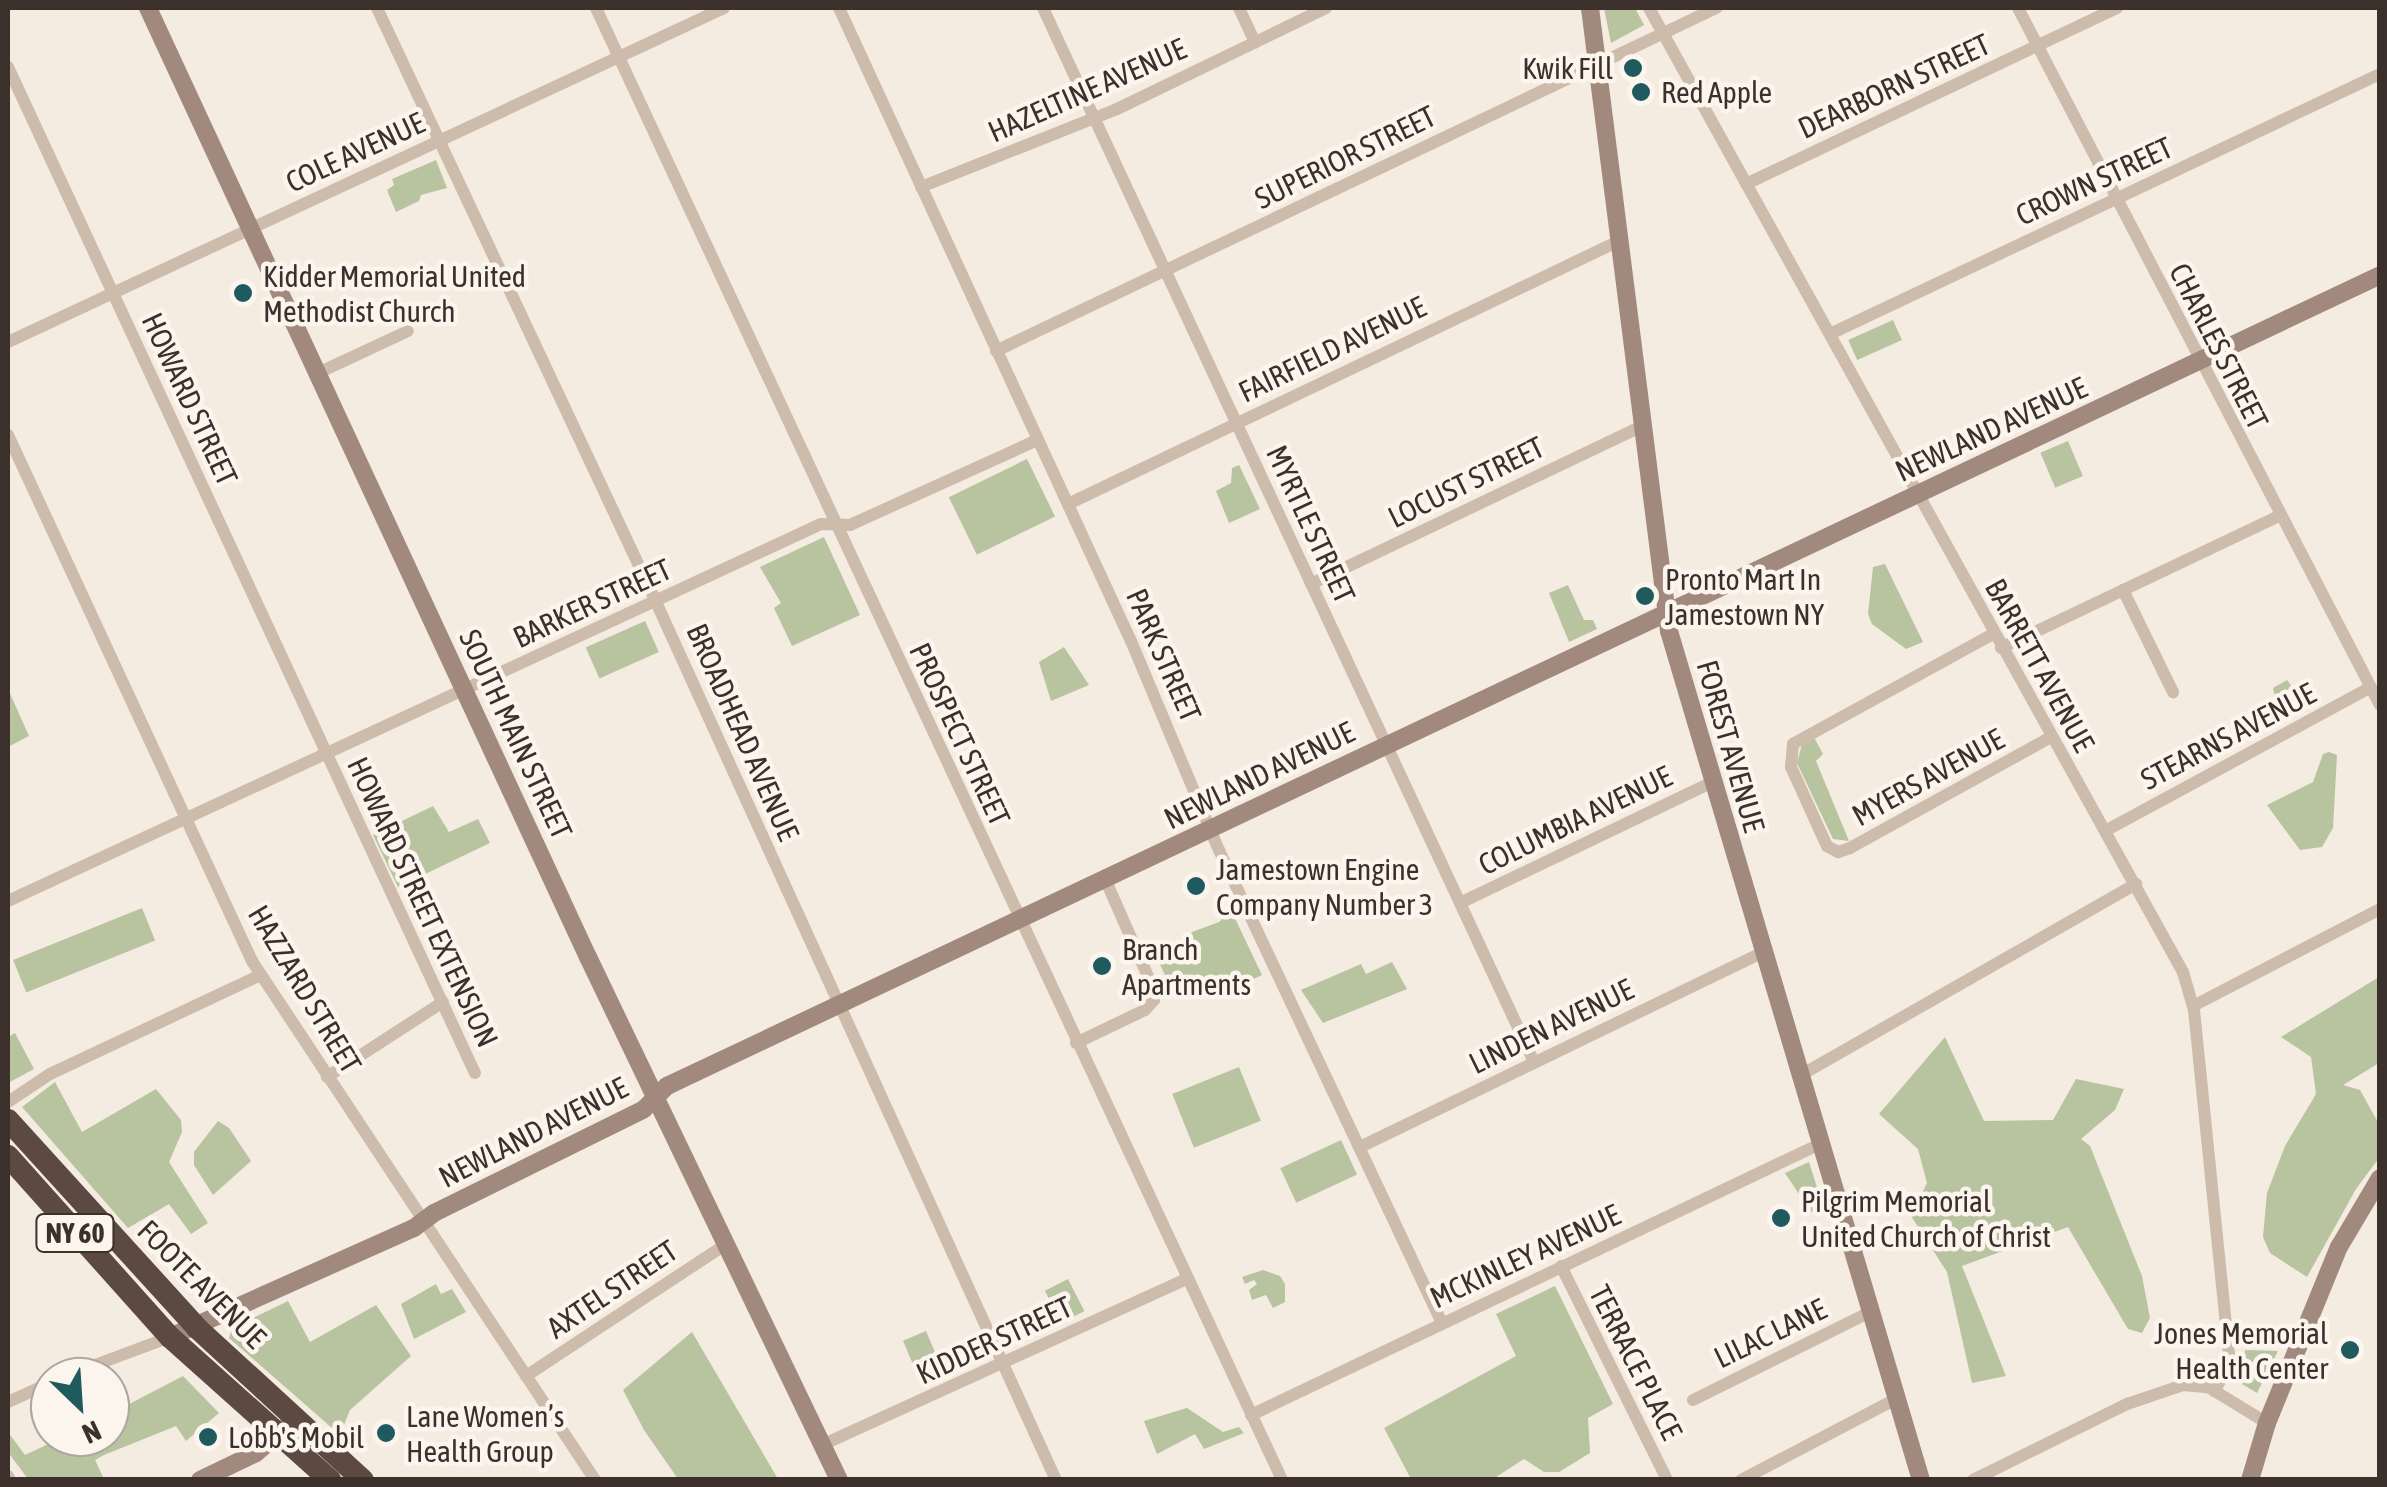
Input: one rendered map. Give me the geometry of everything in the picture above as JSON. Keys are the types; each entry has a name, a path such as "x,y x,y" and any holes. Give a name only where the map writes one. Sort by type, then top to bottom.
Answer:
{"highway":[{"name":"FOOTE AVENUE","path":"8,1120 288,1424 330,1480"},
{"name":"FOOTE AVENUE","path":"8,1156 170,1336 364,1480"}],"street":[{"name":"SOUTH MAIN STREET","path":"151,8 655,1099 839,1480"},
{"name":"BROADHEAD AVENUE","path":"378,8 656,602 1056,1480"},
{"name":"PROSPECT STREET","path":"596,8 1282,1480"},
{"name":"COLE AVENUE","path":"8,342 724,8"},
{"name":"PARK STREET","path":"839,8 1442,1323"},
{"name":"MYRTLE STREET","path":"1043,8 1534,1062"},
{"path":"1240,8 1255,42"},
{"name":"HAZELTINE AVENUE","path":"921,188 1095,118 1326,8"},
{"name":"FOREST AVENUE","path":"1590,8 1666,612 1712,782 1921,1480"},
{"name":"BARRETT AVENUE","path":"1649,8 2183,972 2193,1006 2230,1354 2228,1368 2214,1391"},
{"name":"SUPERIOR STREET","path":"996,351 1716,8"},
{"name":"CHARLES STREET","path":"2018,8 2380,705"},
{"name":"DEARBORN STREET","path":"1746,184 2118,8"},
{"name":"HOWARD STREET","path":"8,67 326,752"},
{"name":"CROWN STREET","path":"1830,334 2380,74"},
{"name":"FAIRFIELD AVENUE","path":"1068,504 1618,241"},
{"name":"NEWLAND AVENUE","path":"170,1336 198,1328 423,1222 644,1110 667,1086 2380,275"},
{"path":"318,373 408,331"},
{"name":"LOCUST STREET","path":"1311,584 1642,426"},
{"name":"HAZZARD STREET","path":"8,435 260,975 595,1480"},
{"name":"BARKER STREET","path":"8,902 821,524 850,525 1037,440"},
{"path":"2001,648 2279,516"},
{"path":"2123,590 2173,692"},
{"name":"MYERS AVENUE","path":"1993,634 1799,738 1791,750 1791,767 1827,846 1838,852 2051,737"},
{"name":"STEARNS AVENUE","path":"2106,831 2370,688"},
{"name":"HOWARD STREET EXTENSION","path":"326,752 475,1073"},
{"name":"COLUMBIA AVENUE","path":"1460,902 1712,782"},
{"path":"1076,1043 1145,1010 1154,1000 1151,984 1105,878"},
{"path":"1800,1075 2136,884"},
{"path":"2193,1006 2380,908"},
{"name":"LINDEN AVENUE","path":"1360,1147 1764,952"},
{"path":"8,1102 50,1074 260,975"},
{"path":"327,1077 443,1002"},
{"name":"MCKINLEY AVENUE","path":"1252,1415 1820,1144"},
{"path":"2250,1480 2265,1431 2339,1246 2380,1178"},
{"name":"AXTEL STREET","path":"526,1376 726,1244"},
{"name":"TERRACE PLACE","path":"1561,1266 1668,1480"},
{"name":"KIDDER STREET","path":"822,1445 1186,1279"},
{"name":"LILAC LANE","path":"1693,1400 1870,1312"},
{"path":"115,1357 170,1336"},
{"path":"1973,1480 2127,1404 2183,1385 2214,1391 2265,1431"},
{"path":"1740,1480 1896,1399"},
{"path":"200,1480 256,1453 288,1424"}],"green space":[{"path":"1604,8 1635,8 1644,25 1611,43"},
{"path":"436,160 447,188 421,195 419,201 396,212 387,190 394,185 392,179"},
{"path":"1893,320 1902,340 1857,360 1848,340"},
{"path":"2068,441 2083,476 2055,488 2040,453"},
{"path":"1027,459 1055,517 977,555 949,497"},
{"path":"1239,465 1260,509 1229,523 1216,491 1231,483 1232,468"},
{"path":"824,537 860,615 792,646 774,608 781,603 760,567"},
{"path":"1885,564 1923,642 1906,649 1872,624 1868,614 1873,567"},
{"path":"1568,585 1584,620 1593,620 1597,629 1569,642 1549,593"},
{"path":"645,621 659,652 599,678 586,647"},
{"path":"1064,647 1089,685 1051,701 1039,662"},
{"path":"2287,680 2306,707 2281,721 2273,688"},
{"path":"8,689 29,736 8,747"},
{"path":"1814,737 1823,754 1816,761 1849,841 1833,839 1797,763 1802,744"},
{"path":"2323,754 2337,755 2333,828 2322,847 2300,850 2267,805 2313,782"},
{"path":"433,806 449,832 478,819 490,843 398,887 373,835"},
{"path":"142,908 155,940 26,993 13,960"},
{"path":"1231,910 1262,975 1221,994 1209,985 1191,981 1172,990 1156,956 1188,940 1192,932 1219,922"},
{"path":"1392,962 1407,989 1323,1023 1301,990 1361,964 1366,974"},
{"path":"2379,977 2379,1063 2343,1085 2360,1090 2379,1124 2379,1158 2356,1189 2307,1277 2270,1253 2263,1237 2267,1193 2285,1146 2316,1094 2311,1057 2281,1037"},
{"path":"15,1033 34,1069 8,1083 8,1037"},
{"path":"1945,1037 1984,1121 2053,1120 2076,1079 2124,1089 2115,1110 2081,1139 2090,1146 2142,1276 2150,1318 2142,1333 2128,1329 2068,1227 1962,1266 2006,1376 1972,1383 1947,1272 1911,1216 1927,1183 1918,1149 1879,1114"},
{"path":"1239,1067 1261,1121 1194,1148 1172,1094"},
{"path":"55,1082 82,1132 156,1089 181,1120 182,1132 169,1162 208,1223 191,1234 169,1204 128,1228 22,1107"},
{"path":"218,1121 229,1128 251,1161 213,1195 194,1165 194,1152"},
{"path":"1341,1140 1357,1174 1296,1203 1280,1168"},
{"path":"1809,1162 1823,1206 1811,1212 1785,1173"},
{"path":"1263,1270 1280,1276 1285,1284 1285,1302 1273,1308 1266,1295 1252,1300 1249,1290 1257,1284 1254,1280 1245,1284 1242,1277"},
{"path":"1068,1279 1084,1311 1061,1323 1045,1291"},
{"path":"436,1284 441,1294 452,1289 466,1312 414,1339 401,1304"},
{"path":"1555,1286 1613,1404 1588,1418 1590,1453 1559,1472 1544,1472 1524,1459 1493,1479 1411,1479 1384,1428 1516,1356 1496,1314"},
{"path":"288,1301 310,1342 376,1305 411,1356 350,1410 340,1435 229,1338 232,1328"},
{"path":"926,1331 944,1373 921,1383 903,1341"},
{"path":"692,1332 778,1479 678,1479 644,1430 623,1390"},
{"path":"2245,1350 2278,1351 2257,1393 2242,1384"},
{"path":"183,1376 219,1413 186,1441 176,1426 130,1445 130,1404"},
{"path":"1187,1408 1223,1432 1239,1427 1244,1433 1204,1449 1195,1434 1157,1454 1144,1421"},
{"path":"8,1432 25,1455 100,1457 95,1460 104,1479 28,1479 8,1452"}],"place":[{"name":"Kwik Fill","path":"1633,68"},
{"name":"Red Apple","path":"1641,92"},
{"name":"Kidder Memorial United Methodist Church","path":"243,293"},
{"name":"Pronto Mart In Jamestown NY","path":"1645,596"},
{"name":"Jamestown Engine Company Number 3","path":"1196,886"},
{"name":"Branch Apartments","path":"1102,966"},
{"name":"Pilgrim Memorial United Church of Christ","path":"1781,1218"},
{"name":"Jones Memorial Health Center","path":"2350,1350"},
{"name":"Lane Women’s Health Group","path":"386,1433"},
{"name":"Lobb's Mobil","path":"208,1437"}]}
